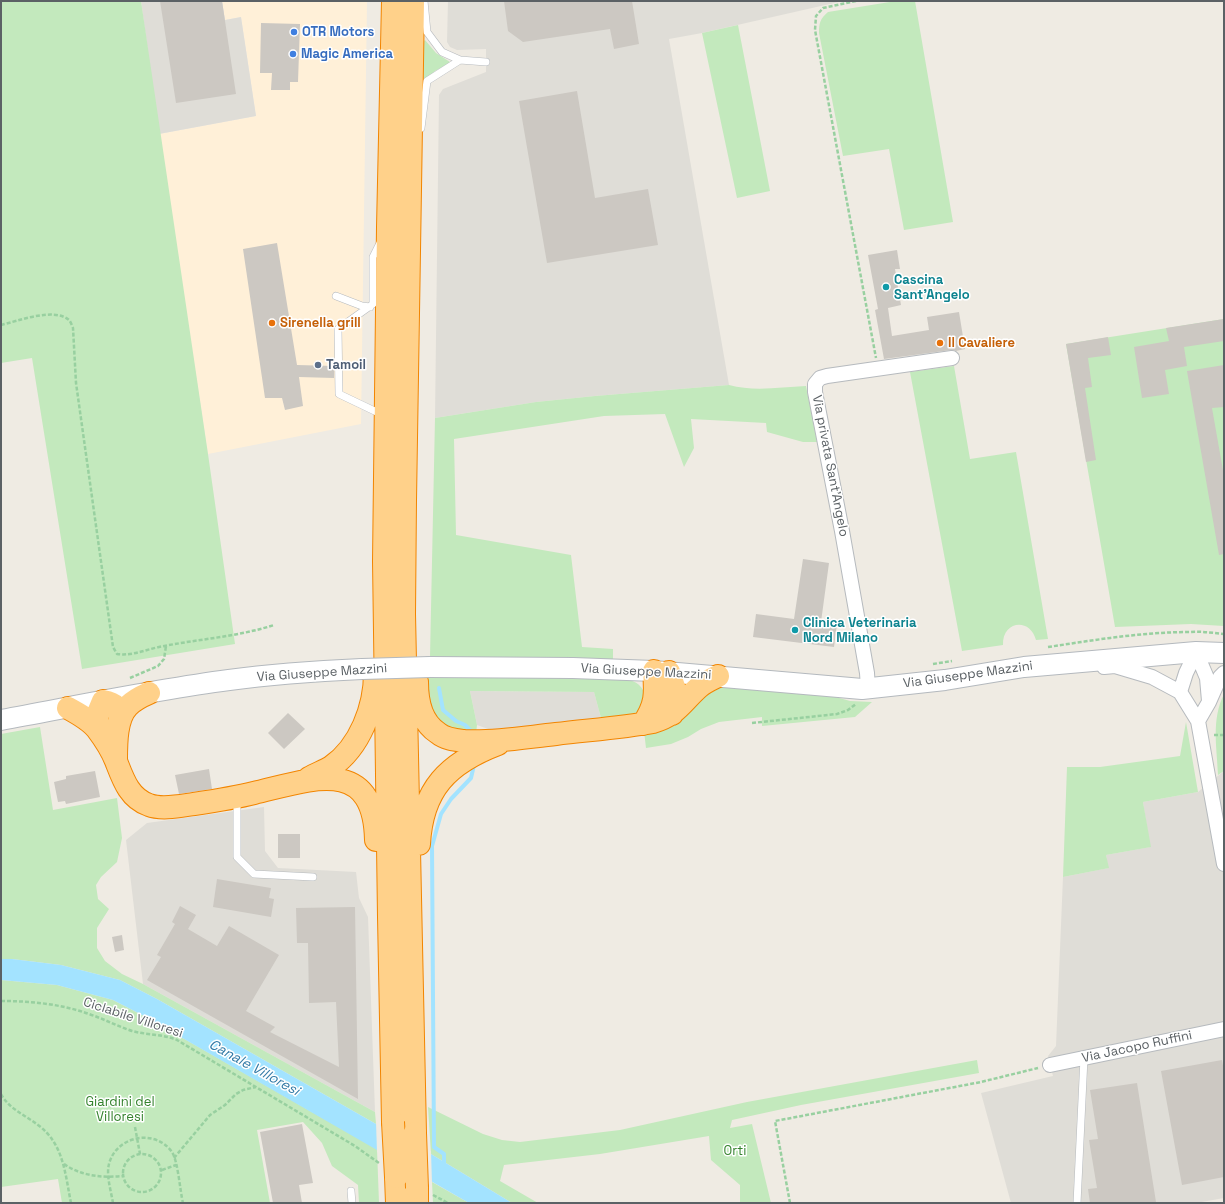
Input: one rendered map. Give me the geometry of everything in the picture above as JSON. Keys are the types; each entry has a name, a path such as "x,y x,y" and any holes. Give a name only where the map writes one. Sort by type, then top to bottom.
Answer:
{"highway":[{"path":"393,1 388,227 384,561 399,917 415,1133 417,1196"},
{"path":"396,1203 394,1122 399,917 413,1"},
{"path":"97,729 98,713 111,700 120,711 116,760 118,768 131,793 140,802 151,806 171,807 237,797 296,782 321,773 332,766 353,744 362,729 368,714 374,682 375,622 384,561"},
{"path":"404,614 416,624 417,696 419,705 424,717 438,734 455,740 510,739 643,724 663,719 672,714 700,686 718,676"},
{"path":"643,724 650,714 662,671"},
{"path":"662,671 676,693 672,714"},
{"path":"120,720 128,706 136,699 149,693"},
{"path":"68,708 85,718 97,729 116,760"},
{"path":"399,917 414,911 418,899 419,847 422,820 434,789 452,768 481,750 510,739"},
{"path":"296,782 330,779 355,787 364,794 369,802 373,814 376,830 378,885 382,902 399,917"}],"street":[{"name":"Via privata Sant'Angelo","path":"868,688 867,673 845,546 815,392 815,384 820,378 827,376 952,358"},
{"name":"Via Giuseppe Mazzini","path":"1,720 194,685 257,676 362,669 430,667 550,667 662,671 868,688 945,680 1024,667 1196,652 1224,653"},
{"path":"1180,692 1186,673 1196,652"},
{"path":"1196,652 1207,678 1209,702"},
{"path":"1024,667 1070,668 1115,666 1152,677 1180,692 1198,721 1224,864"},
{"path":"1198,721 1209,702 1220,677 1224,673"},
{"name":"Via Jacopo Ruffini","path":"1050,1065 1224,1029"}],"lane":[{"path":"424,1 427,32 442,52 460,60 486,62"},
{"path":"410,143 420,132 427,81 460,60"},
{"path":"386,417 339,394 338,329 373,304 373,257 388,227"},
{"path":"336,296 362,306 370,307"},
{"path":"237,797 237,857 254,874 313,877"},
{"path":"1077,1203 1084,1058"},
{"path":"351,1191 352,1203"}],"path":[{"path":"856,1 823,8 816,16 815,30 878,369"},
{"path":"1,324 49,314 59,314 69,320 73,328 76,383 113,647 117,654 128,656 166,646 255,631 274,625"},
{"path":"1043,648 1116,636 1192,632 1224,634"},
{"path":"111,700 121,682 158,666 164,659 166,646"},
{"path":"930,664 954,661"},
{"path":"752,723 837,714 848,710 860,702 865,696 868,688"},
{"name":"Ciclabile Villoresi","path":"1,1001 42,1003 70,1008 143,1034 167,1036 177,1040 355,1146 372,1159"},
{"path":"790,1203 775,1121 981,1082 1050,1065"},
{"path":"174,1159 210,1115 225,1105 236,1094 243,1090 256,1087"},
{"path":"1,1094 4,1100 15,1111 40,1126 51,1137 59,1149 71,1203"},
{"path":"135,1127 140,1154"},
{"path":"113,1203 108,1178 108,1165 113,1152 123,1142 136,1138 150,1138 162,1143 172,1152 183,1203"},
{"path":"144,1153 154,1157 159,1162 162,1170 162,1176 158,1184 155,1188 146,1192 139,1192 129,1187 123,1176 124,1167 128,1159 135,1154 140,1154 144,1153"},
{"path":"63,1163 73,1170 90,1176 108,1178 123,1176"},
{"path":"162,1170 176,1165"},
{"path":"444,1201 448,1203"}],"shaded area":[{"path":"141,1 222,1 225,20 241,17 256,116 159,134"},
{"path":"222,1 367,1 361,424 208,454 159,134 256,116 241,17 225,20"},
{"path":"448,1 843,1 669,39 729,385 536,402 435,418 439,95 443,89 486,72 486,49 457,50 450,47 447,42"},
{"path":"470,691 594,692 601,718 491,730 477,725"},
{"path":"1224,771 1224,1198 1196,1203 1011,1203 981,1093 1053,1076 1048,1056 1056,1046 1063,877 1108,868 1106,855 1150,847 1143,802 1198,792"},
{"path":"264,807 265,851 278,868 356,872 359,898 368,917 375,1112 143,984 126,840 147,823"}],"green space":[{"path":"1,1 141,1 235,644 82,669 32,358 1,363"},
{"path":"896,1 915,1 953,222 904,230 889,149 843,156 819,33 820,21 828,12"},
{"path":"738,25 770,191 737,198 702,33"},
{"path":"425,40 436,53 450,62 435,71 424,83 423,82"},
{"path":"1224,319 1224,626 1191,624 1115,627 1066,344"},
{"path":"954,366 970,459 1016,452 1048,639 1036,640 1033,633 1028,628 1023,625 1017,625 1011,627 1007,631 1004,637 1003,645 962,651 910,372"},
{"path":"729,385 758,389 806,386 817,442 803,442 767,432 766,423 691,419 694,448 684,467 665,414 604,416 454,439 456,535 571,555 582,647 613,649 613,660 430,657 435,418 536,402"},
{"path":"531,677 625,679 633,681 639,685 646,698 638,711 629,716 601,718 594,692 470,691 477,725 476,734 464,734 434,722 421,678"},
{"path":"719,686 818,692 850,701 872,702 855,717 762,726 762,717 719,722 671,744 646,748 644,731 701,694"},
{"path":"1224,694 1224,771 1218,775 1216,724 1217,714"},
{"path":"1186,722 1198,792 1143,802 1151,847 1106,855 1109,868 1063,877 1067,767 1100,767 1180,756"},
{"path":"40,727 53,810 117,798 122,838 117,862 101,877 96,885 98,899 109,909 97,928 97,948 105,961 122,974 143,984 375,1112 376,1124 157,999 120,980 61,965 1,959 1,734"},
{"name":"Giardini del Villoresi","path":"1,980 57,985 113,1000 146,1017 377,1149 379,1203 359,1203 358,1185 332,1166 322,1143 303,1122 257,1130 270,1203 62,1203 58,1179 1,1187"},
{"name":"Orti","path":"977,1060 979,1073 801,1105 732,1120 730,1128 752,1124 771,1203 740,1203 740,1185 711,1160 709,1136 600,1154 504,1165 500,1181 538,1203 512,1203 431,1154 428,1107 483,1134 502,1140 520,1142 620,1130 747,1102"},
{"path":"432,1182 469,1203 433,1203"}],"water":[{"name":"Canale Villoresi","path":"1,959 61,965 120,980 157,999 431,1154 512,1203 469,1203 146,1017 113,1000 57,985 1,980"}],"pier":[{"path":"376,1122 431,1151 432,1184 377,1152"}],"building":[{"path":"160,1 222,1 236,94 176,103"},
{"path":"504,1 632,1 639,44 614,49 610,29 523,42 508,31"},
{"path":"261,23 300,24 298,82 290,82 290,90 271,90 272,73 260,73"},
{"path":"577,91 595,198 648,189 658,245 547,263 519,101"},
{"name":"Sirenella grill","path":"277,243 297,365 334,366 334,378 299,377 303,406 285,410 282,398 265,398 243,249"},
{"path":"897,250 900,269 895,269 901,305 888,308 892,336 929,330 927,317 959,312 965,349 884,359 875,310 878,309 868,255"},
{"path":"1224,319 1224,341 1184,347 1187,366 1165,370 1169,394 1142,398 1134,347 1169,341 1166,328"},
{"path":"1108,337 1111,355 1088,358 1092,387 1085,388 1096,460 1086,462 1066,344"},
{"path":"1224,365 1224,407 1212,408 1224,476 1224,554 1219,555 1187,371"},
{"path":"803,559 829,563 821,622 837,624 834,647 753,637 756,614 794,619"},
{"path":"288,713 305,729 284,749 268,733"},
{"path":"209,769 212,789 179,794 175,775"},
{"path":"95,771 100,797 66,804 65,801 58,802 54,782 66,779 66,776"},
{"path":"278,834 300,834 300,858 278,858"},
{"path":"217,879 271,888 269,898 274,899 271,917 213,907"},
{"path":"180,906 196,915 188,929 217,946 229,926 279,955 246,1011 275,1027 270,1032 339,1067 336,1002 309,1003 308,943 297,943 296,908 355,907 358,1099 147,980 161,957 157,955 175,924 172,922"},
{"path":"122,935 124,950 115,952 112,937"},
{"path":"1222,1060 1224,1071 1224,1177 1182,1185 1161,1071"},
{"path":"1137,1083 1156,1202 1090,1203 1088,1189 1097,1188 1089,1140 1098,1139 1090,1090"},
{"path":"302,1124 313,1183 299,1185 302,1203 273,1203 260,1132"}],"waterway":[{"path":"439,688 443,710 470,730"},
{"path":"444,1166 444,1154 434,1147 432,846 441,814 451,799 471,778 474,765"}],"place":[{"name":"OTR Motors","path":"294,32"},
{"name":"Magic America","path":"293,54"},
{"name":"Cascina Sant'Angelo","path":"886,287"},
{"name":"Sirenella grill","path":"272,323"},
{"name":"Il Cavaliere","path":"940,343"},
{"name":"Tamoil","path":"318,365"},
{"name":"Clinica Veterinaria Nord Milano","path":"795,630"}]}
